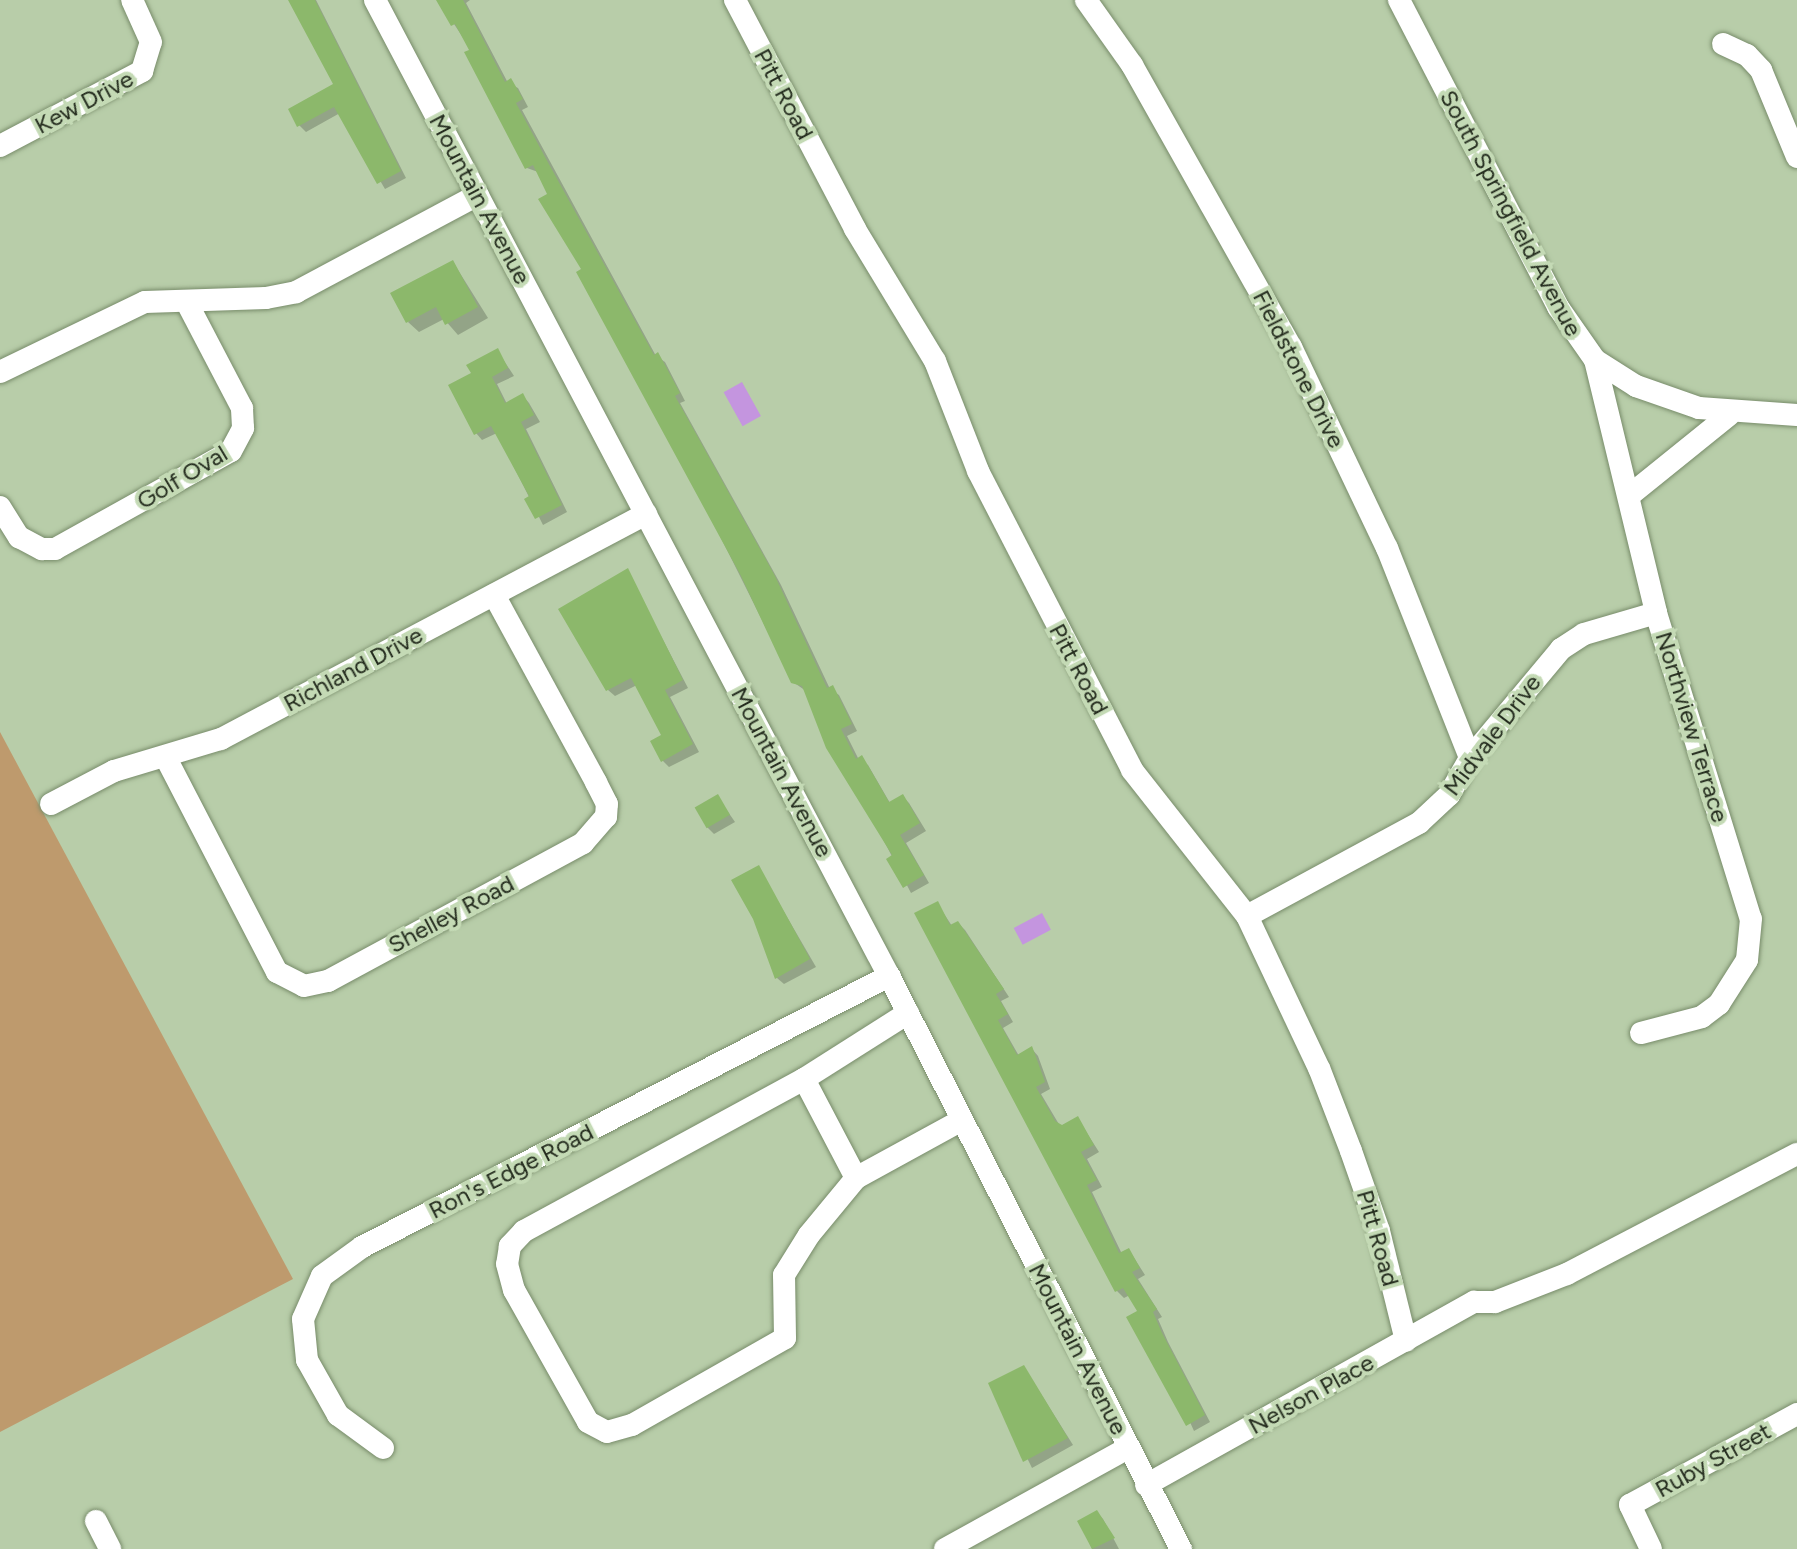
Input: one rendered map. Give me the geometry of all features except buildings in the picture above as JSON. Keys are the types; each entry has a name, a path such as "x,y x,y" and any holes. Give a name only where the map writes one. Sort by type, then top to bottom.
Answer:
{"street":[{"name":"Kew Drive","path":"0,146 142,71 151,42 132,0"},
{"name":"Mountain Avenue","path":"375,0 889,976 1181,1549"},
{"name":"Pitt Road","path":"735,0 855,229 935,361 978,471 1132,770 1247,916 1319,1068 1351,1151 1379,1231 1406,1341"},
{"name":"Fieldstone Drive","path":"1086,0 1132,65 1291,347 1387,548 1470,758"},
{"name":"South Springfield Avenue","path":"1399,0 1558,307 1595,360 1663,397 1729,415 1797,415"},
{"path":"1723,44 1747,55 1761,70 1797,157"},
{"path":"0,372 145,302 187,303 296,292 478,195"},
{"name":"Golf Oval","path":"0,507 19,537 42,549 55,549 231,451 243,428 242,408 187,303"},
{"name":"Northview Terrace","path":"1595,360 1656,613 1751,919 1751,940 1738,980 1719,1004 1702,1017 1641,1033"},
{"path":"1630,495 1729,415"},
{"name":"Richland Drive","path":"51,804 114,771 166,758 221,739 646,514"},
{"name":"Shelley Road","path":"166,758 277,972 304,986 328,981 583,843 606,817 607,804 596,782 494,595"},
{"name":"Midvale Drive","path":"1247,916 1419,823 1449,795 1470,758 1561,649 1584,634 1656,613"},
{"name":"Ron's Edge Road","path":"383,1448 338,1415 307,1360 303,1319 322,1276 362,1247 889,976"},
{"path":"908,1013 804,1079 524,1231 510,1246 507,1264 514,1290 588,1422 607,1432 632,1425 785,1338 784,1275 809,1235 856,1178 962,1120"},
{"path":"804,1079 856,1178"},
{"name":"Nelson Place","path":"1146,1485 1474,1302 1526,1292 1631,1244 1797,1154"},
{"name":"Ruby Street","path":"1651,1549 1630,1505 1797,1414"},
{"path":"945,1549 1128,1448"},
{"path":"96,1521 110,1549"}],"shaded area":[{"path":"742,382 761,416 743,426 724,392"},
{"path":"0,732 293,1279 0,1432"},
{"path":"1042,913 1051,930 1023,945 1014,928"}]}
